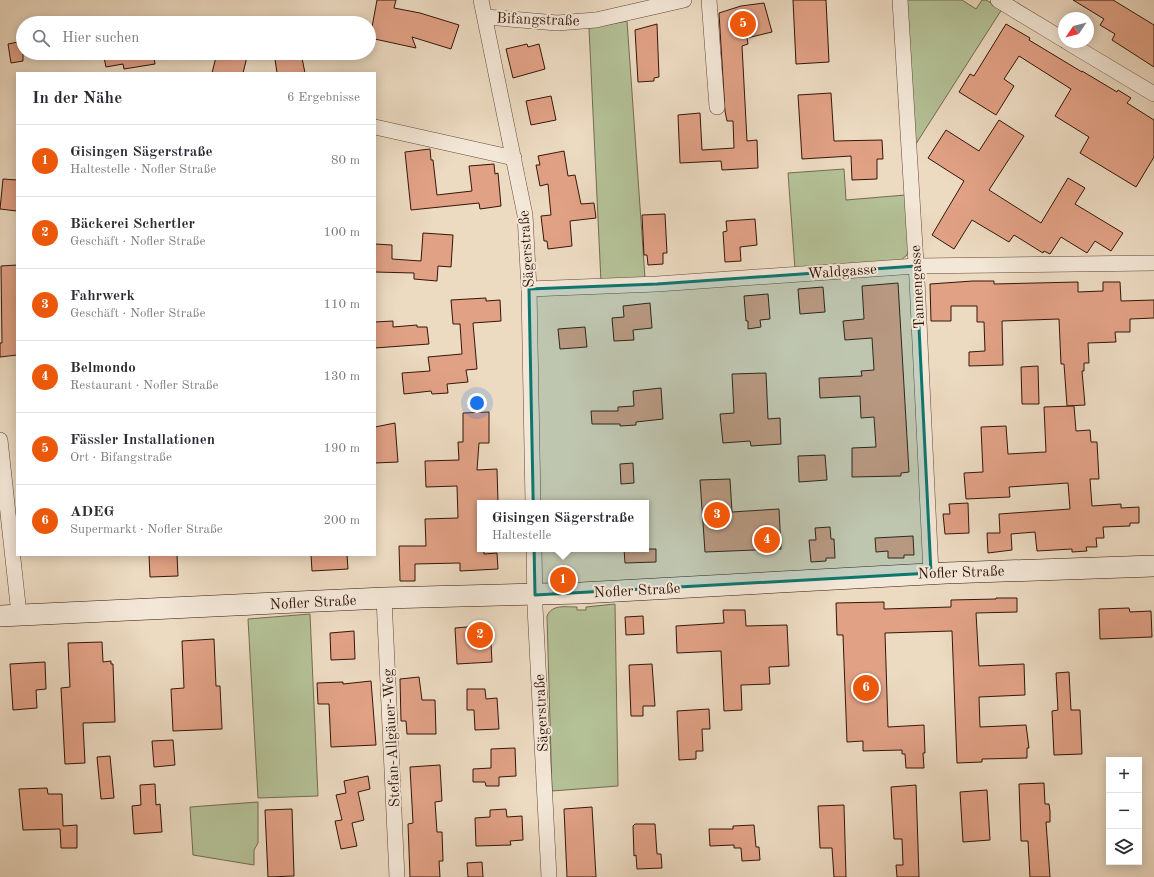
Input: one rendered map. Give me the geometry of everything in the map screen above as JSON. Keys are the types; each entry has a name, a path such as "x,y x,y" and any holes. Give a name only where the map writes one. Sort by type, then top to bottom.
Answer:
{"main road":[{"name":"Nofler Straße","path":"9,615 384,598 535,595 931,573 1154,566"}],"street":[{"name":"Sägerstraße","path":"482,0 525,215 529,289 533,500"},
{"name":"Bifangstraße","path":"486,17 557,22 596,20 684,0"},
{"path":"709,0 717,107"},
{"name":"Tannengasse","path":"900,0 916,266 931,573"},
{"path":"998,0 1058,36"},
{"path":"1077,48 1154,94"},
{"path":"376,127 514,158"},
{"name":"Waldgasse","path":"529,289 657,284 916,266 1154,263"},
{"path":"0,440 9,615"},
{"name":"Sägerstraße","path":"534,552 549,877"},
{"name":"Stefan-Allgäuer-Weg","path":"384,598 397,877"}],"highlighted area":[{"path":"916,266 931,573 535,595 529,289 657,284"}],"green space":[{"path":"905,0 962,0 976,9 982,0 986,0 1002,9 914,147"},
{"path":"627,21 645,278 601,282 589,28"},
{"path":"844,169 846,200 905,195 909,249 907,255 901,260 795,269 788,173"},
{"path":"615,604 618,786 552,791 547,616 549,612 560,607 577,607 577,610 586,610 586,607"},
{"path":"310,614 318,796 258,798 248,619"},
{"path":"258,802 258,843 254,850 254,865 193,855 190,807"}],"building":[{"path":"377,0 396,0 394,8 420,13 459,25 451,49 412,37 416,48 376,39 376,16 374,16"},
{"path":"793,0 826,0 829,62 796,64"},
{"path":"1073,0 1113,0 1154,25 1154,67 1112,40 1115,34 1100,25 1104,19"},
{"path":"764,3 772,32 747,38 748,44 742,46 747,141 757,140 758,168 722,170 721,161 680,163 678,115 700,113 702,150 734,148 733,121 727,121 725,111 719,13 741,6"},
{"path":"657,24 659,77 654,78 654,81 638,82 635,30"},
{"path":"1006,24 1030,38 1029,40 1082,72 1117,92 1118,90 1131,98 1127,103 1154,120 1154,157 1136,187 1080,153 1089,137 1055,116 1071,89 1019,56 1004,79 1014,86 996,115 959,92 970,74 974,76"},
{"path":"16,42 16,60 23,61 11,63 8,44"},
{"path":"527,44 528,47 539,44 545,69 513,78 506,49"},
{"path":"104,60 154,60 155,64 124,69 123,64 106,67"},
{"path":"215,60 246,60 243,72 212,72"},
{"path":"275,60 302,60 305,72 277,72"},
{"path":"831,93 834,141 882,140 883,159 877,159 877,179 852,180 851,156 802,159 798,95"},
{"path":"551,96 556,120 531,125 526,101"},
{"path":"999,120 1024,136 989,190 1041,223 1068,178 1085,188 1075,204 1123,233 1111,251 1095,241 1087,253 1061,237 1050,254 1044,251 1043,253 1014,235 1009,242 972,220 954,249 932,235 964,181 928,158 946,130 979,151"},
{"path":"430,149 431,160 433,160 437,195 472,191 469,166 494,164 495,174 498,173 501,206 480,209 479,203 411,210 405,152"},
{"path":"564,151 568,176 575,175 581,204 594,203 596,218 570,221 572,246 548,249 547,241 544,241 541,216 551,215 548,184 540,186 536,165 540,165 538,156"},
{"path":"3,179 16,180 16,211 0,209"},
{"path":"665,214 667,253 663,253 663,264 648,265 647,255 644,255 642,215"},
{"path":"755,219 757,245 740,247 741,261 725,262 723,232 727,231 726,221"},
{"path":"423,233 453,235 451,267 438,266 437,281 414,279 414,273 376,272 376,244 392,245 392,259 421,261"},
{"path":"16,265 16,355 0,357 0,343 2,343 1,266"},
{"path":"994,281 994,284 1078,282 1078,292 1103,291 1103,282 1120,282 1121,301 1154,300 1154,318 1130,319 1130,332 1115,332 1116,342 1088,343 1089,363 1084,363 1084,371 1082,371 1085,405 1067,406 1064,364 1061,364 1059,319 1002,321 1003,365 969,366 969,352 985,351 984,322 977,322 977,306 951,306 951,321 931,321 930,284"},
{"path":"898,283 909,472 901,473 901,476 852,477 852,448 876,447 874,417 861,418 860,396 820,398 819,378 862,376 861,371 874,370 872,338 845,340 843,321 864,319 862,286"},
{"path":"823,287 825,312 800,314 798,289"},
{"path":"768,294 770,319 760,320 761,327 748,329 744,296"},
{"path":"486,298 486,301 500,300 501,321 473,323 477,369 466,370 468,382 447,384 448,393 432,394 431,391 404,394 402,373 430,371 428,357 462,354 460,324 453,324 451,300"},
{"path":"650,303 652,328 633,330 634,340 614,341 612,318 624,317 623,306"},
{"path":"393,321 393,327 417,325 417,327 427,327 429,344 376,348 376,322"},
{"path":"585,327 587,347 560,349 558,329"},
{"path":"1038,366 1039,404 1022,404 1021,367"},
{"path":"766,373 768,419 780,418 781,444 751,446 750,441 723,443 720,414 734,413 732,374"},
{"path":"661,388 663,419 636,422 636,425 620,426 620,424 592,424 591,411 618,411 618,407 634,406 633,391"},
{"path":"1074,406 1076,431 1090,430 1091,442 1097,442 1099,479 1090,479 1092,506 1121,504 1121,508 1139,507 1139,523 1130,523 1130,526 1103,527 1104,538 1096,538 1097,547 1086,547 1087,551 1072,552 1072,549 1037,551 1035,532 1011,534 1012,550 988,553 987,533 1000,533 999,514 1070,509 1068,483 1009,487 1010,497 966,499 964,473 983,472 981,427 1006,426 1008,454 1046,452 1044,407"},
{"path":"489,412 489,443 479,443 477,470 497,469 498,500 477,500 477,552 484,552 484,554 497,553 498,569 460,571 460,563 415,564 415,581 400,581 399,546 426,546 425,519 458,518 457,486 426,487 425,461 459,460 458,442 463,442 463,413"},
{"path":"395,423 398,462 376,463 376,427"},
{"path":"825,455 827,480 799,482 798,456"},
{"path":"633,463 634,483 621,484 620,464"},
{"path":"730,479 732,512 779,509 781,549 705,552 700,480"},
{"path":"968,503 969,533 945,534 943,514 950,514 949,504"},
{"path":"830,527 831,539 834,539 835,558 826,558 826,561 811,562 809,540 816,540 815,528"},
{"path":"913,536 914,555 904,555 904,558 888,558 888,551 876,552 875,538"},
{"path":"649,549 656,549 656,562 625,563 624,552 649,552"},
{"path":"149,556 177,556 178,576 150,577"},
{"path":"311,556 347,556 348,569 312,571"},
{"path":"1017,598 1017,612 976,613 979,666 1024,664 1025,695 979,697 980,727 1026,725 1029,748 1027,748 1027,758 982,759 982,762 957,763 952,631 885,633 888,727 924,725 924,768 906,768 905,754 902,754 902,750 863,751 863,741 847,742 843,635 837,635 836,603 884,602 884,609 951,607 951,600"},
{"path":"1129,608 1130,612 1151,611 1152,637 1100,639 1099,609"},
{"path":"723,610 745,610 746,626 787,625 789,666 769,667 770,684 741,685 742,710 724,711 721,651 677,653 676,626 724,623"},
{"path":"643,616 644,634 626,635 625,617"},
{"path":"490,625 492,662 457,664 455,628"},
{"path":"354,631 355,659 331,660 330,633"},
{"path":"214,639 216,686 220,686 222,729 173,731 171,689 184,688 182,641"},
{"path":"102,642 103,662 111,661 111,664 113,664 115,722 83,723 85,763 65,764 61,688 70,687 68,643"},
{"path":"45,662 46,689 36,690 37,708 13,710 10,664"},
{"path":"652,664 655,706 643,706 643,716 631,716 629,665"},
{"path":"1069,672 1071,710 1080,710 1082,754 1054,755 1052,711 1058,710 1056,673"},
{"path":"419,677 422,700 435,700 436,734 407,734 406,721 401,721 400,679"},
{"path":"371,681 376,745 331,747 329,704 318,704 317,683 343,682 343,684"},
{"path":"467,689 485,689 486,699 497,698 499,729 475,730 474,710 467,710"},
{"path":"709,709 710,729 702,729 703,751 696,751 696,759 679,760 677,711"},
{"path":"173,740 175,765 154,767 152,741"},
{"path":"515,748 516,776 499,777 499,786 486,786 485,782 473,782 473,769 491,768 491,749"},
{"path":"110,756 114,798 101,799 97,757"},
{"path":"440,765 442,801 435,802 437,832 442,832 443,861 439,861 440,877 410,877 408,824 413,823 410,767"},
{"path":"368,776 370,789 358,792 364,820 352,823 357,846 341,849 335,821 342,820 336,795 346,793 344,781"},
{"path":"1044,783 1045,804 1049,804 1050,811 1050,822 1046,822 1050,877 1030,877 1028,841 1021,841 1019,784"},
{"path":"155,784 156,805 160,804 162,832 134,834 132,806 141,805 140,785"},
{"path":"916,785 919,877 897,877 896,865 903,865 902,839 894,839 891,787"},
{"path":"47,788 48,794 62,794 63,826 77,825 77,848 61,848 60,829 23,830 19,789"},
{"path":"987,790 990,840 963,842 960,792"},
{"path":"844,805 846,877 834,877 832,848 820,848 818,806"},
{"path":"592,807 596,877 567,877 564,809"},
{"path":"292,809 294,876 268,877 265,810"},
{"path":"506,809 507,817 522,816 523,840 510,841 511,845 476,846 475,818 490,817 490,810"},
{"path":"635,824 655,824 657,854 661,854 662,868 637,869 636,855 634,856 633,826"},
{"path":"754,825 756,847 759,847 760,860 742,861 741,848 734,848 734,845 710,846 709,829 733,829 733,826"},
{"path":"482,862 483,877 468,877 467,863"}],"place":[{"name":"Fässler Installationen","path":"743,24"},
{"name":"Fahrwerk","path":"717,515"},
{"name":"Belmondo","path":"767,540"},
{"name":"Gisingen Sägerstraße","path":"563,580"},
{"name":"Bäckerei Schertler","path":"480,635"},
{"name":"ADEG","path":"866,688"}]}
